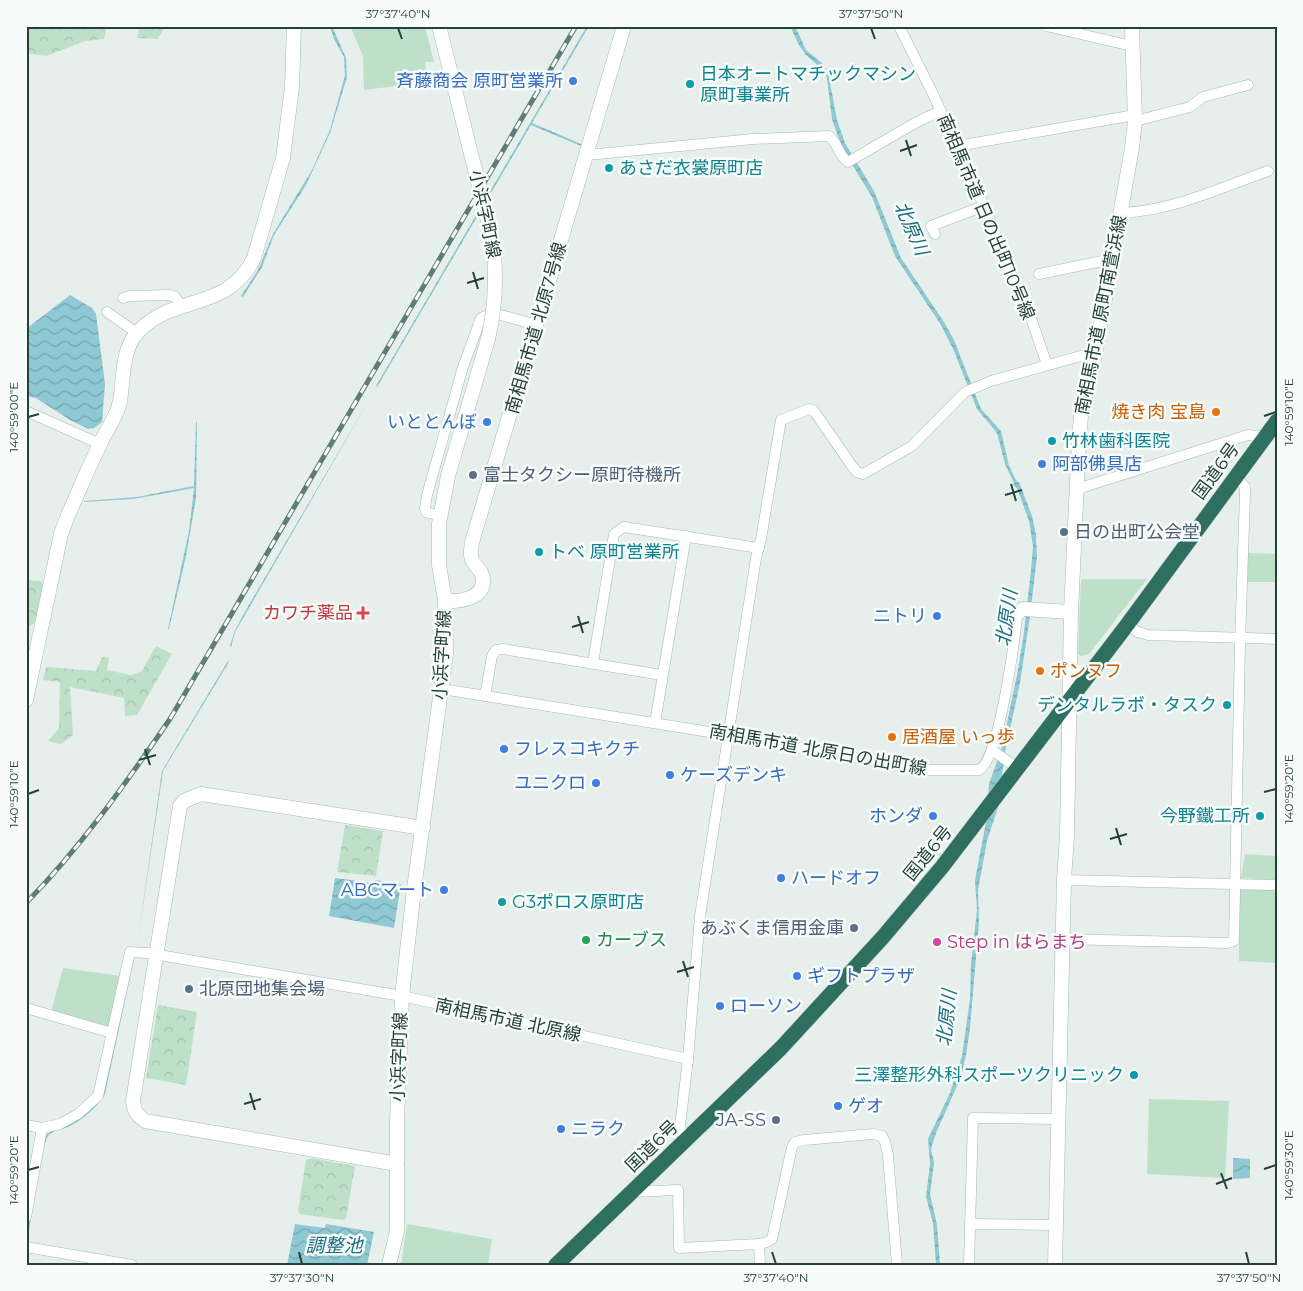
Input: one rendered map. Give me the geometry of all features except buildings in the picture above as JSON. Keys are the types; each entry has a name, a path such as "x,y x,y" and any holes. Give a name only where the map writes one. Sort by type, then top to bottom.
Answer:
{"highway":[{"name":"国道6号","path":"556,1265 781,1048 845,980 942,867 982,815 1011,768 1070,698 1127,625 1277,420"}],"street":[{"path":"26,700 61,534 100,444 120,404 124,363 128,350 137,333 159,316 182,306 216,296 227,290 249,268 254,258 283,158 292,86 294,26"},
{"name":"小浜字町線","path":"389,1265 397,1231 397,1105 402,996 446,653 445,601 439,565 439,524 448,476 494,315 496,289 496,264 492,237 438,26"},
{"name":"南相馬市道 北原7号線","path":"445,601 457,602 475,596 480,591 483,583 482,575 473,562 471,548 624,26"},
{"name":"南相馬市道 日の出町10号線","path":"899,26 984,206 1031,318 1047,364"},
{"path":"1046,26 1132,46"},
{"name":"南相馬市道 原町南萱浜線","path":"1055,1265 1071,612 1080,424 1096,352 1131,153 1135,118 1132,26"},
{"path":"957,146 1135,118 1190,107 1203,97 1248,85"},
{"path":"587,155 753,139 828,136 832,139 844,160 852,160 940,111"},
{"path":"1121,213 1140,212 1165,207 1268,171"},
{"path":"935,234 931,226 984,206"},
{"path":"1039,274 1112,259"},
{"path":"122,298 170,295 182,306"},
{"path":"107,312 137,333"},
{"path":"440,516 426,512 427,496 458,382 481,318 496,314 537,324"},
{"path":"685,1140 680,1126 688,1059 700,916 728,735 781,420 809,409 814,411 852,466 857,472 863,474 912,446 965,392 977,386 1047,364 1096,352"},
{"path":"26,411 100,444"},
{"path":"1077,489 1248,435 1264,437"},
{"path":"1062,939 1227,943 1234,940 1245,494 1245,487 1236,476"},
{"path":"593,663 614,534 624,527 759,548"},
{"path":"655,723 686,536"},
{"name":"南相馬市道 北原日の出町線","path":"442,689 728,735 925,770 980,770 986,765 995,750 1017,618 1023,609 1071,612"},
{"path":"1127,625 1138,632 1148,635 1277,639"},
{"path":"485,696 492,656 496,650 503,649 662,675"},
{"path":"995,750 1011,768"},
{"path":"397,1164 145,1121 138,1116 134,1109 133,1101 180,806 184,801 200,794 423,828"},
{"path":"1064,880 1277,885"},
{"name":"南相馬市道 北原線","path":"42,1128 60,1124 78,1114 98,1096 130,952 402,996 688,1059"},
{"path":"26,1008 112,1033"},
{"path":"969,1265 973,1118 1059,1120"},
{"path":"26,1125 42,1128 26,1217"},
{"path":"632,1192 678,1190 679,1248 759,1244 772,1239 792,1147 795,1142 873,1134 882,1136 888,1155 897,1265"},
{"path":"970,1224 1056,1225"},
{"path":"759,1244 760,1265"},
{"path":"26,1247 132,1265"}],"green space":[{"path":"26,26 107,26 104,39 85,41 46,56 26,53"},
{"path":"140,26 165,26 158,39 137,38"},
{"path":"350,26 425,26 434,62 425,62 428,82 364,90 363,56"},
{"path":"1247,553 1277,554 1277,582 1246,582"},
{"path":"1081,579 1147,579 1089,654 1081,656 1078,654"},
{"path":"26,580 41,581 46,597 40,620 26,628"},
{"path":"156,646 172,654 137,715 125,716 124,698 70,687 73,735 61,744 48,741 59,728 60,682 43,680 46,667 96,671 102,657 109,658 107,670 131,675 142,671"},
{"path":"345,825 383,831 376,876 337,872"},
{"path":"1245,854 1277,856 1277,880 1241,878"},
{"path":"1239,886 1277,888 1277,963 1239,961"},
{"path":"63,968 121,976 108,1026 51,1012"},
{"path":"158,1005 197,1012 186,1085 146,1078"},
{"path":"1149,1099 1229,1101 1225,1178 1147,1174"},
{"path":"310,1158 355,1166 346,1219 300,1214 298,1211 306,1160"},
{"path":"407,1224 492,1239 488,1265 401,1265"}],"water":[{"path":"330,26 332,26 346,58 347,77 330,133 306,185 274,235 262,267 243,297 241,296 258,270 273,234 312,170 330,130 345,75 344,57 334,39"},
{"path":"587,26 589,26 532,123 581,144 581,146 531,125 377,387 376,386"},
{"path":"790,26 795,26 806,50 823,64 828,72 837,120 845,143 874,191 901,258 954,340 981,409 1001,431 1009,466 1017,482 1019,482 1032,516 1036,535 1037,557 1020,683 1005,752 998,807 987,841 978,890 979,922 966,1055 961,1077 936,1133 931,1149 934,1163 930,1194 937,1225 940,1265 936,1265 933,1223 926,1197 930,1164 928,1139 950,1093 962,1056 970,999 971,964 977,910 975,880 986,822 989,784 1002,747 1018,670 1033,546 1029,521 1017,488 1013,485 1014,483 1005,464 997,433 977,409 954,351 941,325 895,256 872,197 842,148 832,119 827,78 823,70 806,55"},
{"path":"70,295 92,308 96,314 105,384 102,422 94,428 88,429 36,398 26,396 26,329"},
{"path":"372,395 235,632 231,647 235,630 250,603"},
{"path":"196,422 196,498 186,556 168,629 189,531 194,488 133,499 84,501 137,497 194,486"},
{"path":"228,661 163,771 137,946 162,771"},
{"path":"335,878 374,883 375,880 401,884 394,928 329,916"},
{"path":"134,959 105,1094 98,1104 79,1121 50,1134 47,1139 40,1165 28,1238 26,1238 40,1160 46,1135 104,1091"},
{"path":"1233,1158 1250,1159 1250,1178 1233,1179"},
{"name":"調整池","path":"295,1224 325,1228 326,1224 374,1232 367,1265 287,1265"}],"railway":[{"path":"26,903 66,860 120,791 170,719 576,26"}],"place":[{"name":"斉藤商会 原町営業所","path":"573,81"},
{"name":"日本オートマチックマシン 原町事業所","path":"690,84"},
{"name":"あさだ衣裳原町店","path":"609,168"},
{"name":"焼き肉 宝島","path":"1216,412"},
{"name":"いととんぼ","path":"487,422"},
{"name":"竹林歯科医院","path":"1052,441"},
{"name":"阿部佛具店","path":"1042,464"},
{"name":"富士タクシー原町待機所","path":"473,475"},
{"name":"日の出町公会堂","path":"1064,532"},
{"name":"トベ 原町営業所","path":"539,552"},
{"name":"カワチ薬品","path":"363,613"},
{"name":"ニトリ","path":"937,616"},
{"name":"ポンヌフ","path":"1040,671"},
{"name":"デンタルラボ・タスク","path":"1227,705"},
{"name":"居酒屋 いっ歩","path":"892,737"},
{"name":"フレスコキクチ","path":"504,749"},
{"name":"ケーズデンキ","path":"670,775"},
{"name":"ユニクロ","path":"596,783"},
{"name":"ホンダ","path":"933,816"},
{"name":"今野鐵工所","path":"1260,816"},
{"name":"ハードオフ","path":"781,878"},
{"name":"ABCマート","path":"444,890"},
{"name":"G3ポロス原町店","path":"502,902"},
{"name":"あぶくま信用金庫","path":"854,928"},
{"name":"カーブス","path":"586,940"},
{"name":"Step in はらまち","path":"937,942"},
{"name":"ギフトプラザ","path":"797,976"},
{"name":"北原団地集会場","path":"189,989"},
{"name":"ローソン","path":"720,1006"},
{"name":"三澤整形外科スポーツクリニック","path":"1134,1075"},
{"name":"ゲオ","path":"838,1106"},
{"name":"JA-SS","path":"776,1120"},
{"name":"ニラク","path":"561,1129"}],"water label":[{"name":"北原川","path":"912,228"},
{"name":"北原川","path":"1006,618"},
{"name":"北原川","path":"946,1018"}]}
